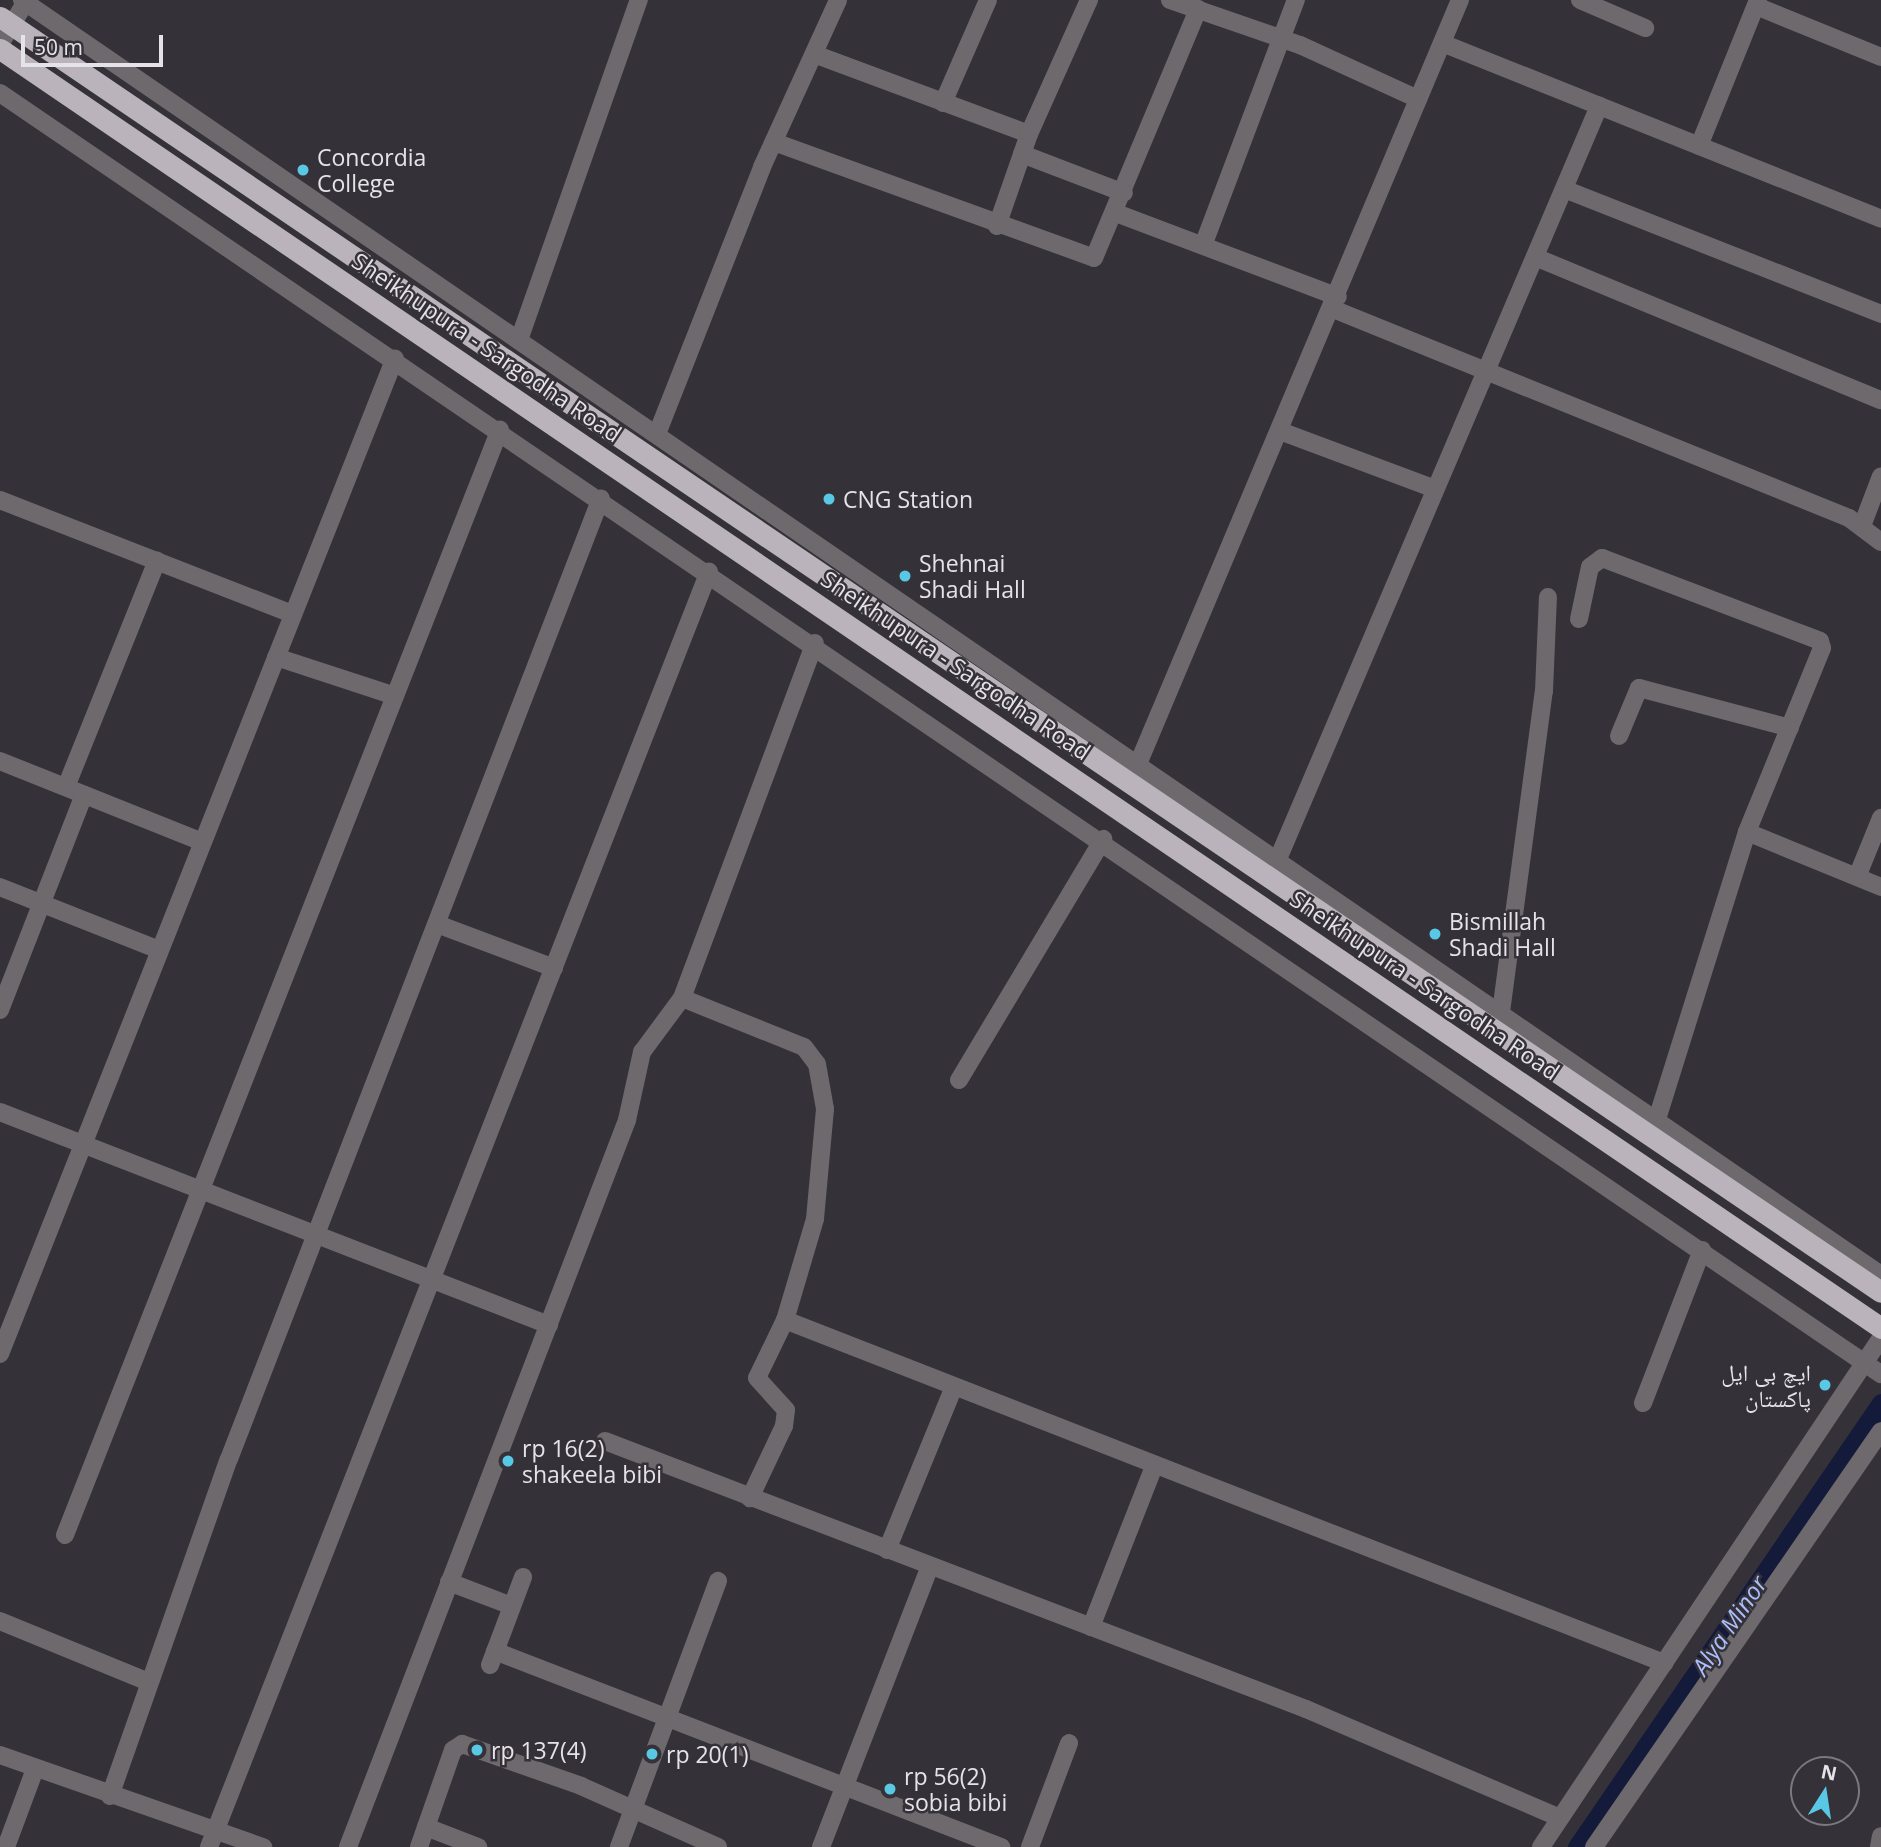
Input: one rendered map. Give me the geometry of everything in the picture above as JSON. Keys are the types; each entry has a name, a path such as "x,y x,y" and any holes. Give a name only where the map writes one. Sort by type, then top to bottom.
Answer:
{"highway":[{"name":"Sheikhupura - Sargodha Road","path":"6,21 1881,1292"},
{"name":"Sheikhupura - Sargodha Road","path":"0,46 1881,1328"}],"street":[{"path":"519,340 639,0"},
{"path":"657,434 774,142 838,0"},
{"path":"943,103 988,0"},
{"path":"997,226 1029,134 1090,0"},
{"path":"1170,0 1209,8 1418,99"},
{"path":"1204,243 1296,0"},
{"path":"1138,764 1335,303 1460,0"},
{"path":"1580,0 1645,27"},
{"path":"0,46 6,21 25,1 1881,1275"},
{"path":"1699,146 1757,3 1881,57"},
{"path":"774,142 1090,258 1099,253 1209,8"},
{"path":"1442,43 1881,219"},
{"path":"814,54 1029,134"},
{"path":"0,93 1103,839 1881,1374"},
{"path":"1278,859 1599,106"},
{"path":"1022,154 1124,193"},
{"path":"1564,189 1881,314"},
{"path":"1115,213 1204,243 1485,373 1862,526 1881,542"},
{"path":"1535,257 1881,400"},
{"path":"0,1354 84,1146 200,841 395,358"},
{"path":"65,1535 500,429"},
{"path":"1280,432 1435,489"},
{"path":"1862,526 1881,476"},
{"path":"110,1796 149,1682 317,1235 601,498"},
{"path":"0,500 293,614"},
{"path":"1579,619 1590,567 1602,558 1820,641 1790,728 1747,832 1657,1119"},
{"path":"66,787 157,561"},
{"path":"213,1839 709,571"},
{"path":"1501,1012 1544,691 1548,597"},
{"path":"348,1847 627,1120 642,1052 682,998 815,643"},
{"path":"276,657 395,696"},
{"path":"1619,736 1639,688 1790,728"},
{"path":"0,761 200,841"},
{"path":"0,1010 84,795"},
{"path":"1857,877 1881,818"},
{"path":"1747,832 1881,887"},
{"path":"959,1080 1103,839"},
{"path":"0,887 159,950"},
{"path":"437,923 554,968"},
{"path":"682,998 804,1047 820,1074 823,1184 785,1320 757,1378 786,1410 784,1426 750,1498"},
{"path":"0,1112 548,1325"},
{"path":"1643,1403 1702,1250"},
{"path":"785,1320 1664,1664"},
{"path":"1541,1847 1863,1361 1881,1338"},
{"path":"887,1549 954,1387"},
{"path":"1594,1847 1881,1431"},
{"path":"605,1441 1307,1709 1560,1818"},
{"path":"1091,1627 1154,1466"},
{"path":"821,1847 930,1566"},
{"path":"523,1577 492,1658 668,1716 1001,1847"},
{"path":"619,1847 719,1581"},
{"path":"449,1582 512,1606"},
{"path":"0,1621 149,1682"},
{"path":"1030,1847 1069,1743"},
{"path":"419,1847 454,1748 461,1744 598,1793 632,1813 718,1847"},
{"path":"0,1755 110,1796 213,1839 263,1847"},
{"path":"6,1847 35,1769"},
{"path":"426,1827 478,1847"},
{"path":"1879,1847 1881,1836"}],"waterway":[{"name":"Alya Minor","path":"1577,1847 1881,1403"}],"place":[{"name":"Concordia College","path":"303,170"},
{"name":"CNG Station","path":"829,499"},
{"name":"Shehnai Shadi Hall","path":"905,576"},
{"name":"Bismillah Shadi Hall","path":"1435,934"},
{"name":"ایچ بی ایل پاکستان","path":"1825,1385"},
{"name":"rp 16(2) shakeela bibi","path":"508,1461"},
{"name":"rp 137(4)","path":"477,1750"},
{"name":"rp 20(1)","path":"652,1754"},
{"name":"rp 56(2) sobia bibi","path":"890,1789"}]}
